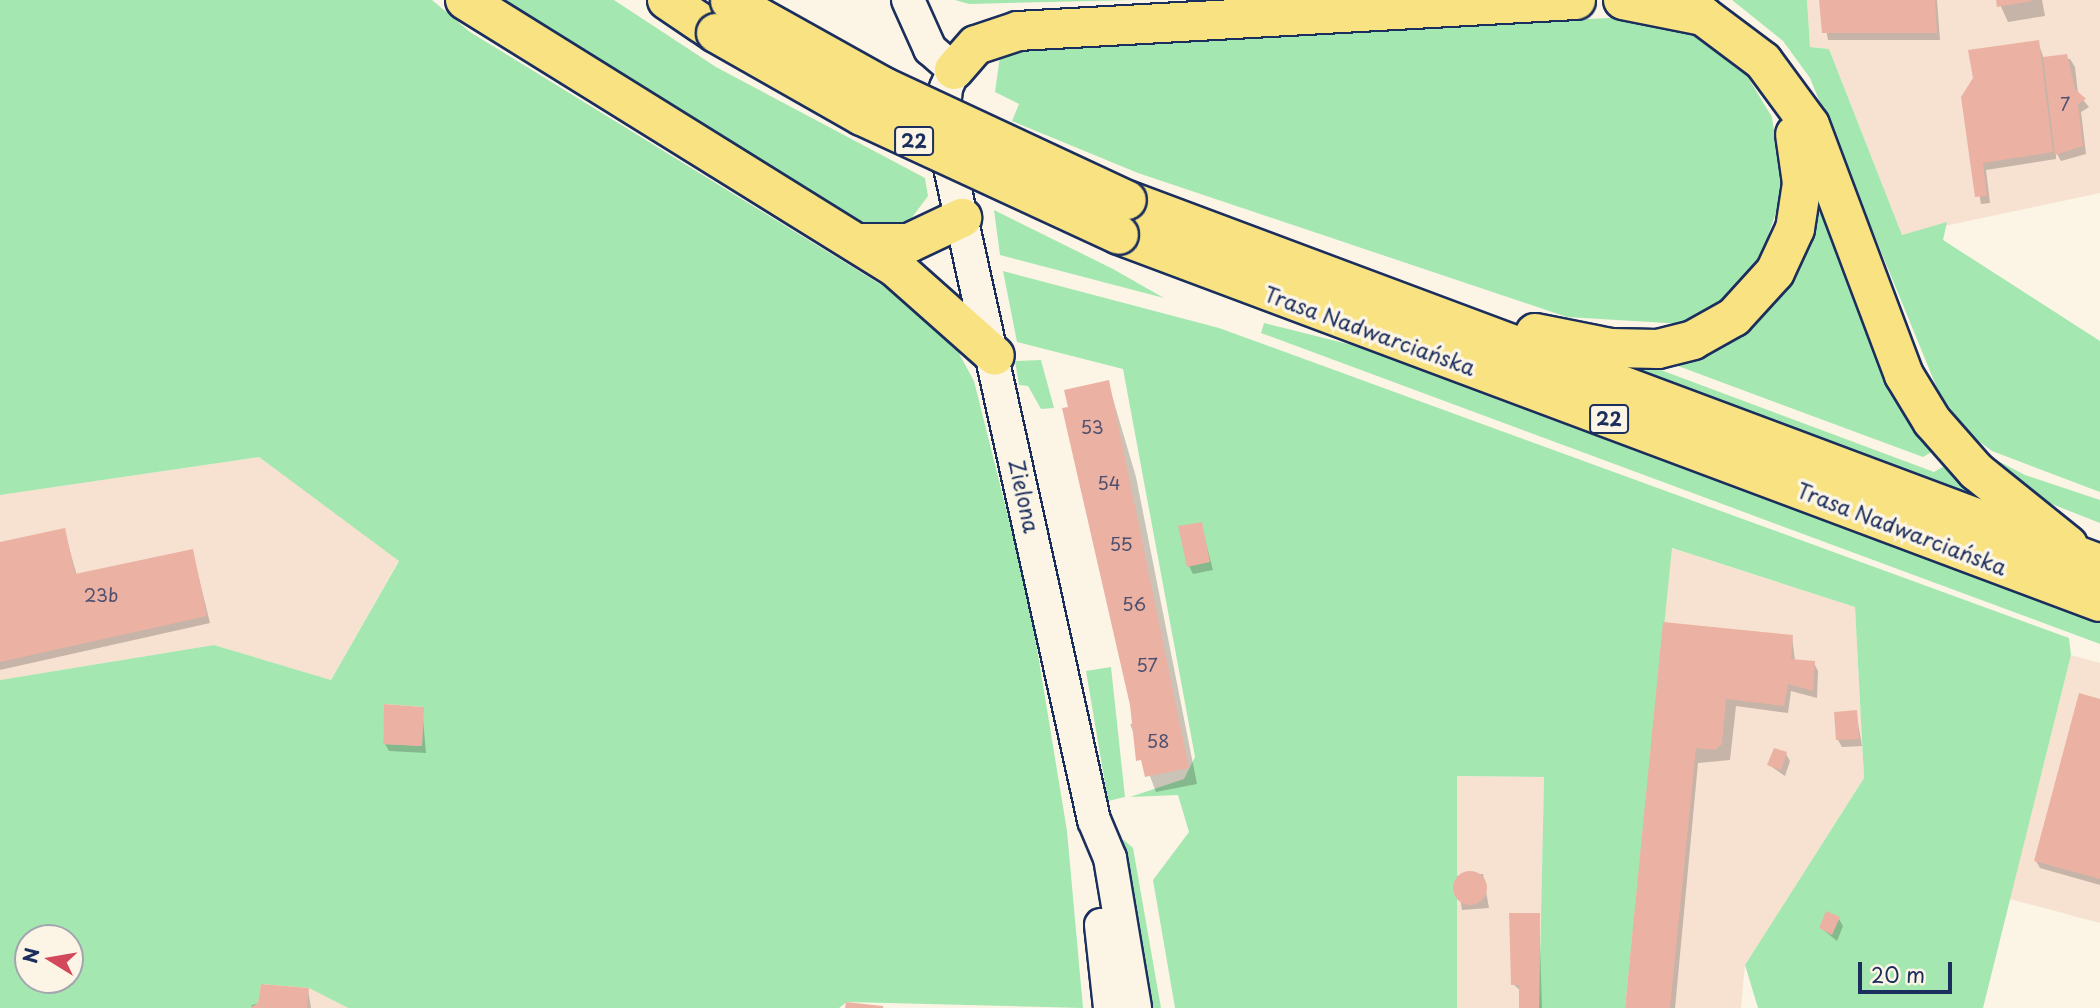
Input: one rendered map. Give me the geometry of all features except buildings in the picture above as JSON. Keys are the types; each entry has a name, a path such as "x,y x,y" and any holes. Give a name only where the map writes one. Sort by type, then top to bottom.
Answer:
{"main road":[{"path":"465,0 857,243 914,282 995,356"},
{"name":"Trasa Nadwarciańska","path":"667,0 725,11 882,86 1123,218 2100,603"},
{"path":"954,70 976,46 1018,31 1576,0"},
{"path":"1623,0 1673,6 1717,24 1763,61 1810,125 1904,375 1932,421 1976,471 2090,560"},
{"path":"1407,306 1611,348 1658,349 1713,330 1763,289 1795,229 1802,183 1791,101"},
{"path":"857,243 909,243 962,218"},
{"name":"Trasa Nadwarciańska","path":"1123,218 1407,306 2090,560"}],"street":[{"path":"908,0 930,49 954,70"},
{"name":"Zielona","path":"954,70 946,88 942,131 995,356 1094,820 1111,858 1135,1008"},
{"path":"1094,820 1092,868 1110,1008"}],"shaded area":[{"path":"1807,0 2100,0 2100,193 1902,235 1829,49 1810,47"},
{"path":"259,457 399,560 331,680 214,645 0,680 0,495"},
{"path":"1671,548 1855,607 1864,778 1745,965 1741,1008 1625,1008"},
{"path":"2071,655 2100,663 2100,923 2010,899"},
{"path":"1456,776 1544,777 1539,1008 1457,1008"},
{"path":"261,984 309,988 348,1008 250,1008"}],"green space":[{"path":"0,0 432,0 470,32 901,297 949,335 974,381 1029,600 1067,831 1083,1008 847,1002 839,1008 348,1008 309,988 261,984 258,1003 250,1008 0,1008 0,680 214,645 331,680 399,561 259,457 0,495","holes":["385,704 423,707 422,746 383,744"]},
{"path":"496,0 614,0 716,67 925,178 928,196 902,231 870,229"},
{"path":"955,0 1133,0 969,4"},
{"path":"1732,0 1807,0 1810,47 1829,49 1902,235 1947,222 1943,240 2100,341 2100,492 1992,451 1969,434 1939,393 1810,78 1783,41"},
{"path":"1608,18 1656,20 1691,34 1741,66 1772,117 1783,192 1760,259 1725,298 1683,324 1567,317 1138,173 1012,121 1019,104 995,92 1000,56 1022,50"},
{"path":"1817,193 1935,450 1923,457 1678,366"},
{"path":"994,210 1113,269 1164,298 1000,255"},
{"path":"1003,271 1219,328 2069,638 2071,655 1983,1008 1758,1008 1745,965 1864,778 1855,607 1672,548 1625,1008 1539,1008 1544,777 1457,776 1457,1008 1175,1008 1153,880 1189,832 1178,795 1130,797 1184,779 1195,757 1123,369 1017,342"},
{"path":"1264,323 1356,346 2100,621 2100,644 1261,333"},
{"path":"1041,360 1054,408 1041,409 1028,386 1019,385 1015,361"},
{"path":"1628,366 1650,366 1934,472 1948,464 1984,499"},
{"path":"1977,450 2025,475 2100,500 2100,523 2026,494"},
{"path":"1111,667 1125,797 1108,801 1086,671"},
{"path":"1124,840 1133,848 1161,1008 1144,1008 1115,841"}]}
